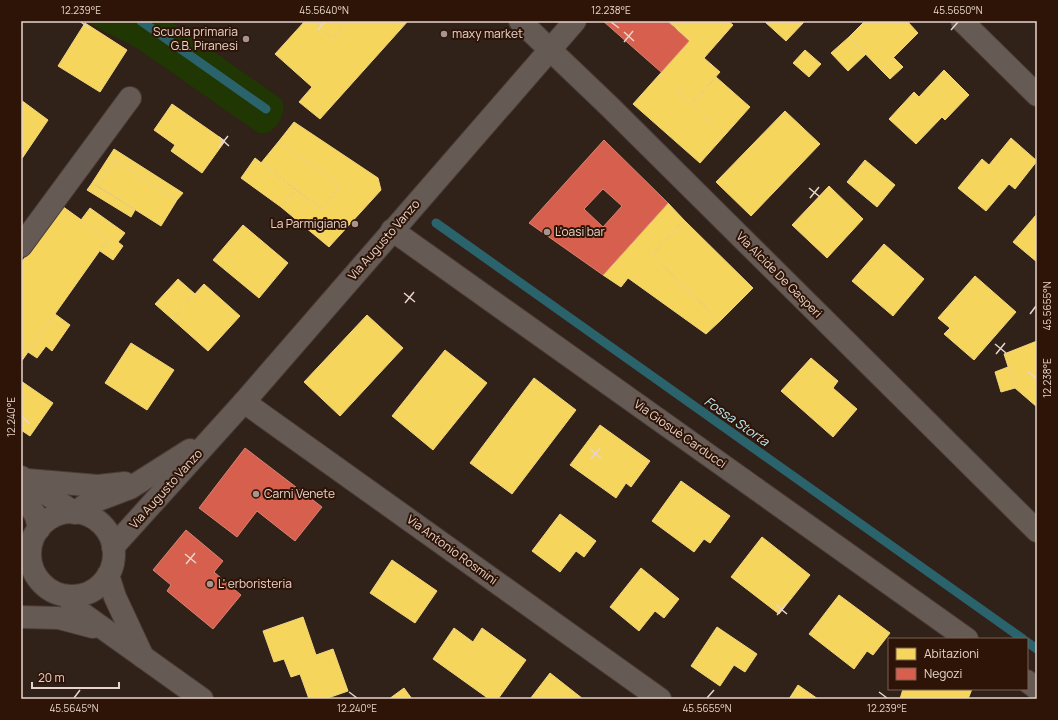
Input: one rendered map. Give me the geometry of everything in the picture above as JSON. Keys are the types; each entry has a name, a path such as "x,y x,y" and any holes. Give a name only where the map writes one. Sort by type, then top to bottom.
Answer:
{"street":[{"name":"Via Alcide De Gasperi","path":"520,21 610,107 1037,531"},
{"name":"Via Augusto Vanzo","path":"30,544 49,520 61,514 75,513 88,516 100,523 109,534 114,548 244,402 575,21"},
{"path":"962,21 1037,95"},
{"path":"21,246 130,98"},
{"name":"Via Giosuè Carducci","path":"392,230 966,638"},
{"name":"Via Antonio Rosmini","path":"244,402 660,699"},
{"name":"Via Augusto Vanzo","path":"75,513 85,505 113,496 140,482 219,430"},
{"path":"22,483 98,486 140,482"},
{"path":"22,483 75,513"},
{"path":"22,483 36,516 30,544 32,564 39,581 48,589 64,596 76,610 202,699"},
{"path":"21,610 64,596 77,596 90,592 100,585 108,575 113,562 114,548"},
{"path":"108,575 115,597 144,658"},
{"path":"21,617 59,618 85,624 108,632"},
{"path":"1028,683 1037,689"}],"green space":[{"path":"85,21 170,21 280,98 283,103 283,109 279,122 270,131 258,133 138,49"}],"building: Abitazioni":[{"path":"305,21 313,21 333,39 348,21 408,21 320,119 299,102 312,87 275,54"},
{"path":"313,21 348,21 333,39"},
{"path":"667,21 682,21 676,28"},
{"path":"682,21 728,21 733,25 704,58 720,72 691,105 659,75 689,41 676,28"},
{"path":"764,21 805,21 786,41"},
{"path":"865,21 907,21 918,33 881,70 849,37"},
{"path":"85,23 127,50 100,92 58,66"},
{"path":"849,37 866,54 848,71 831,53"},
{"path":"805,50 821,64 809,77 793,63"},
{"path":"893,57 903,67 890,79 881,70"},
{"path":"944,70 969,95 945,120 942,117 916,144 889,119 914,92 919,97"},
{"path":"659,75 725,135 700,163 633,104"},
{"path":"716,77 750,107 725,135 691,105"},
{"path":"21,100 48,120 21,160"},
{"path":"172,104 225,141 202,173 171,151 175,145 154,130"},
{"path":"785,111 820,144 751,216 716,182"},
{"path":"294,122 378,178 381,190 329,247 281,207 296,190 322,209 340,186 279,141"},
{"path":"1011,138 1037,161 1015,189 1009,184 986,211 958,188 982,159 989,165"},
{"path":"279,141 340,186 322,209 261,163"},
{"path":"114,149 183,193 177,200 115,160 98,186 92,183"},
{"path":"255,158 296,190 281,207 241,178"},
{"path":"115,160 177,200 161,226 98,186"},
{"path":"865,160 895,185 877,207 847,182"},
{"path":"92,183 135,210 131,217 87,190"},
{"path":"829,186 863,219 827,258 792,225"},
{"path":"668,203 684,220 652,255 720,321 706,334 628,278 621,287 603,275"},
{"path":"62,206 108,239 21,362 21,263"},
{"path":"90,208 125,233 118,242 123,246 113,260 100,251 108,239 81,220"},
{"path":"1036,215 1037,216 1037,262 1013,242"},
{"path":"684,220 753,288 720,321 652,255"},
{"path":"243,225 288,263 259,298 213,260"},
{"path":"884,244 924,279 893,316 852,281"},
{"path":"975,276 1016,312 974,360 944,334 950,328 938,318"},
{"path":"178,279 195,294 172,319 155,304"},
{"path":"204,284 240,316 208,351 172,319"},
{"path":"55,314 70,325 52,351 46,346 37,358 28,352"},
{"path":"367,315 403,348 340,416 304,382"},
{"path":"1037,341 1037,407 1015,388 1004,354"},
{"path":"131,343 174,370 147,410 105,383"},
{"path":"445,350 487,383 433,450 392,416"},
{"path":"811,358 838,381 833,388 857,409 833,437 781,391"},
{"path":"1008,367 1015,388 1001,392 995,372"},
{"path":"534,378 576,410 512,494 470,463"},
{"path":"21,381 53,403 30,436 21,430"},
{"path":"600,425 650,461 631,487 626,483 616,498 570,465"},
{"path":"681,481 730,516 710,543 704,539 694,552 652,521"},
{"path":"560,514 596,541 584,557 576,551 560,572 532,551"},
{"path":"762,537 810,575 779,614 731,577"},
{"path":"392,560 437,591 415,623 370,593"},
{"path":"641,568 679,599 664,618 655,611 639,631 610,607"},
{"path":"839,595 890,633 873,655 867,651 854,669 809,634"},
{"path":"303,617 316,655 333,649 348,691 325,699 309,699 300,674 291,677 284,659 274,662 263,631"},
{"path":"717,627 757,654 745,672 734,665 720,686 691,666"},
{"path":"454,628 473,642 482,628 526,660 498,699 489,699 433,659"},
{"path":"550,673 583,699 530,699"},
{"path":"798,685 818,699 789,699"},
{"path":"404,688 412,699 389,699"},
{"path":"903,690 972,690 968,699 900,699"}],"building: Negozi":[{"path":"603,21 667,21 689,41 661,72"},
{"path":"604,140 668,203 603,275 529,223","holes":["603,189 622,206 603,227 584,209"]},
{"path":"245,448 322,507 295,541 257,511 237,537 199,508"},
{"path":"186,530 223,561 214,572 241,595 213,629 167,591 171,585 153,570"}],"waterway":[{"name":"Fossa Storta","path":"141,21 266,109"},
{"name":"Fossa Storta","path":"436,223 1022,638"},
{"name":"Fossa Storta","path":"1028,643 1037,649"}],"place":[{"name":"maxy market","path":"444,34"},
{"name":"Scuola primaria G.B. Piranesi","path":"246,39"},
{"name":"La Parmigiana","path":"355,224"},
{"name":"L'oasi bar","path":"547,232"},
{"name":"Carni Venete","path":"256,494"},
{"name":"L' erboristeria","path":"210,584"}]}
